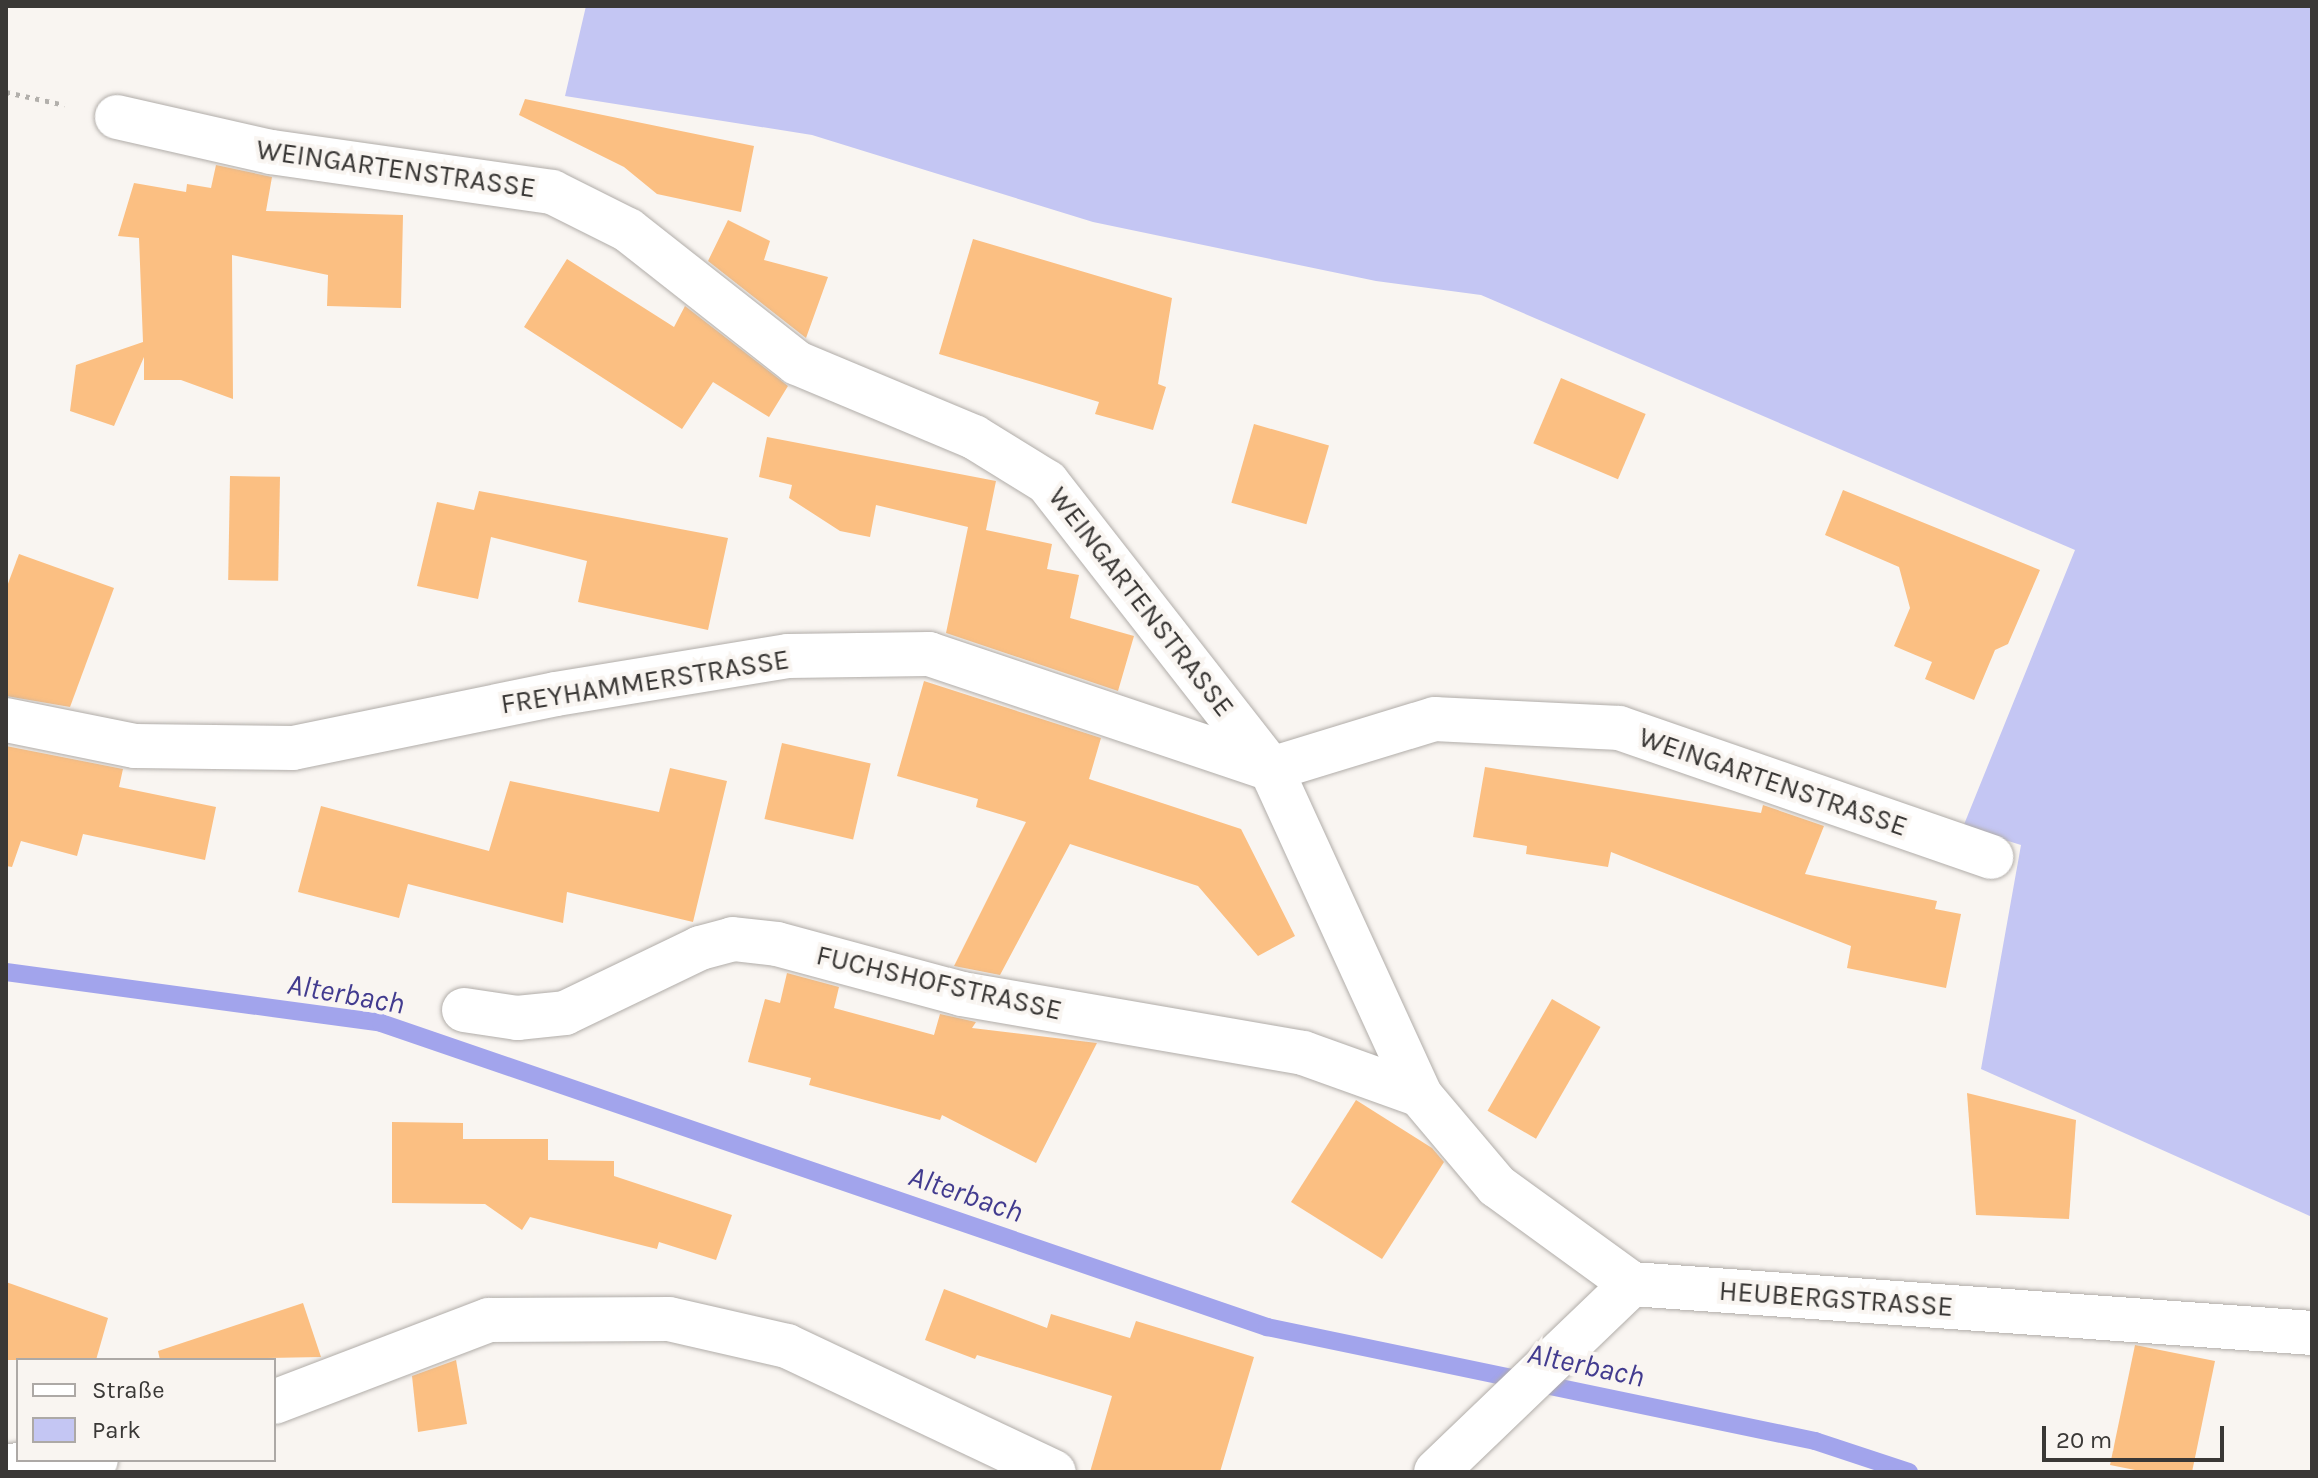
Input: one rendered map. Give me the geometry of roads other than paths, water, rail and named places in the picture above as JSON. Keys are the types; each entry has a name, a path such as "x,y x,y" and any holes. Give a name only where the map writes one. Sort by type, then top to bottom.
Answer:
{"street":[{"name":"WEINGARTENSTRASSE","path":"117,117 271,152 552,192 628,230 797,363 974,437 1047,482 1271,769 1420,1095 1497,1186 1632,1284"},
{"name":"FREYHAMMERSTRASSE","path":"6,720 135,746 293,748 556,694 788,656 929,654 1271,769"},
{"name":"WEINGARTENSTRASSE","path":"1271,769 1435,719 1619,728 1991,857"},
{"name":"FUCHSHOFSTRASSE","path":"464,1010 517,1018 565,1013 700,948 733,939 777,944 1049,1011 1303,1053 1420,1095"},
{"name":"HEUBERGSTRASSE","path":"1632,1284 2312,1333"},
{"path":"1436,1472 1550,1367 1632,1284"},
{"path":"276,1401 489,1320 669,1319 787,1346 1054,1472"},
{"path":"6,1466 66,1462"}],"waterway":[{"name":"Alterbach","path":"6,972 381,1023 1267,1327 1815,1441 1909,1472"}]}
